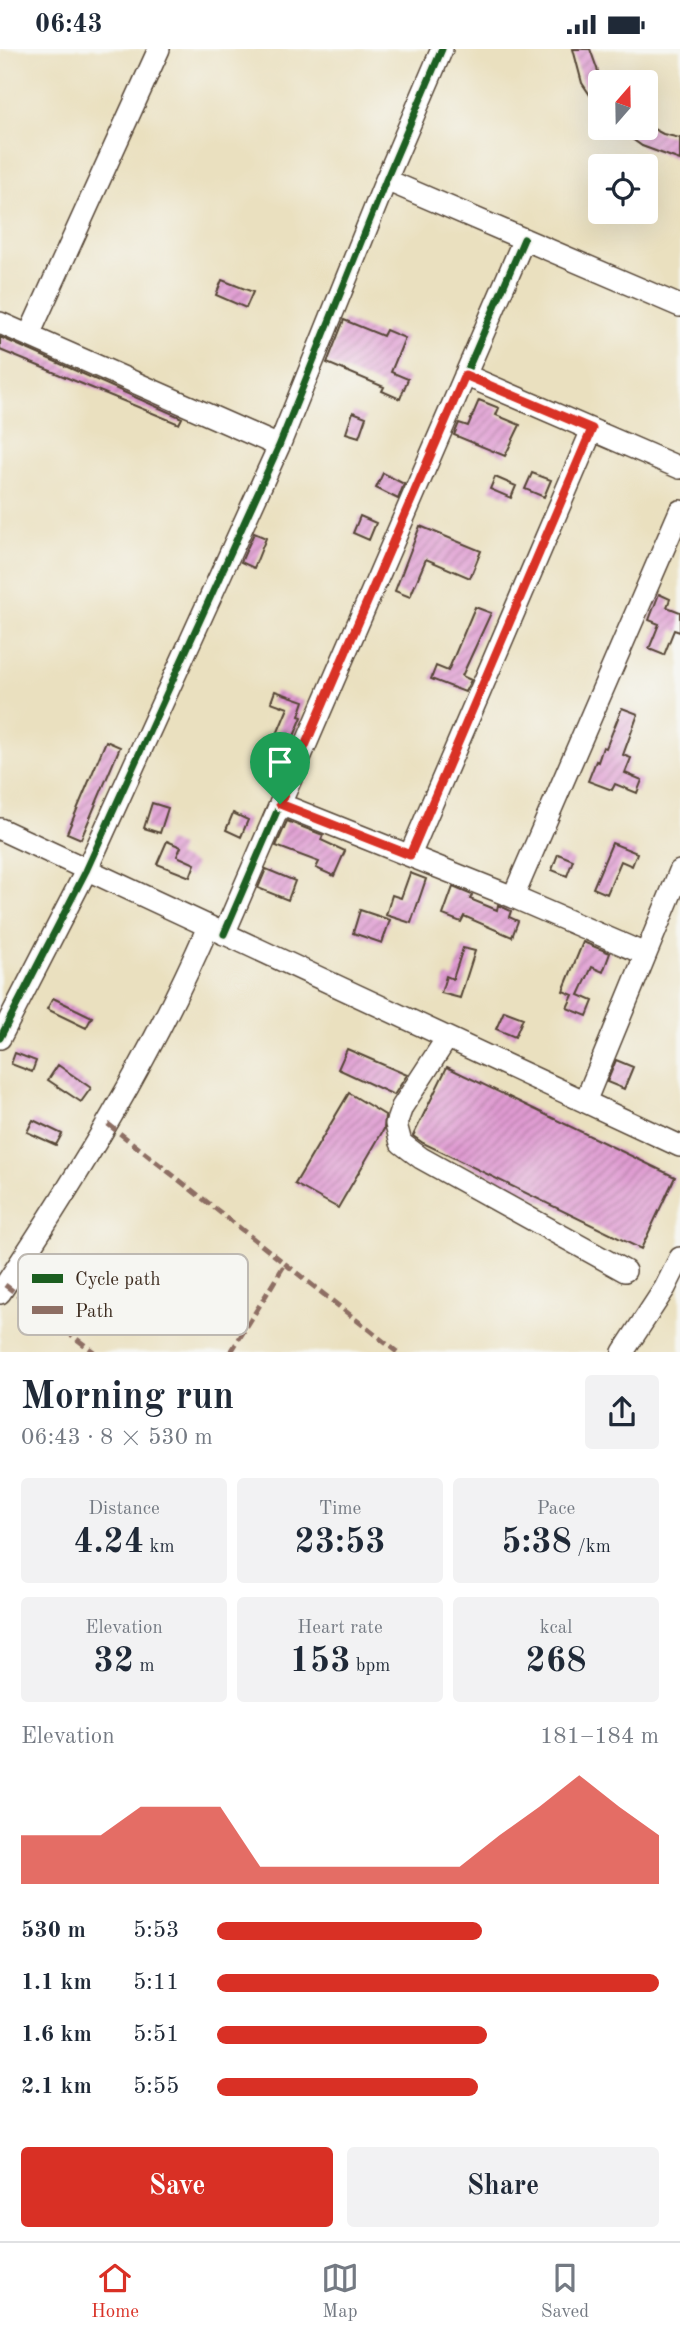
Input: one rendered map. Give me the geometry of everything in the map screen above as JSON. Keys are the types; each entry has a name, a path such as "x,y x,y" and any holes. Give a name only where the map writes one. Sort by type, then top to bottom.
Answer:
{"street":[{"path":"29,335 159,49"},
{"path":"0,1038 86,870 279,446 442,49"},
{"path":"386,180 680,306"},
{"path":"25,1254 108,1123 185,980 216,931 280,804 524,239"},
{"path":"0,323 279,446"},
{"path":"465,375 680,468"},
{"path":"410,855 592,429"},
{"path":"513,897 680,511"},
{"path":"280,804 513,897 645,954"},
{"path":"0,829 680,1146"},
{"path":"585,1102 680,871"},
{"path":"447,1038 402,1107 396,1124 401,1143 421,1158 625,1271"},
{"path":"623,1352 665,1288 680,1258"},
{"path":"0,1293 18,1265"}],"building":[{"path":"573,49 590,49 598,70 588,70 588,92 582,83"},
{"path":"658,131 680,138 680,160 642,146 634,140 658,140"},
{"path":"222,280 253,292 246,308 216,295"},
{"path":"344,320 383,336 386,330 405,338 391,372 408,379 400,399 382,391 384,387 327,363"},
{"path":"0,337 182,418 179,424 0,350"},
{"path":"479,400 499,408 496,415 520,425 505,456 454,435 459,423 468,426"},
{"path":"353,412 366,417 359,437 346,433"},
{"path":"383,473 404,484 398,499 376,488"},
{"path":"532,473 551,480 544,497 525,489"},
{"path":"495,477 516,486 511,498 490,489"},
{"path":"360,516 376,523 369,540 353,533"},
{"path":"420,526 481,551 470,578 426,559 410,597 395,591"},
{"path":"254,533 266,538 254,568 241,562"},
{"path":"659,594 670,599 667,607 680,612 680,632 674,630 664,655 649,649 659,624 649,620"},
{"path":"475,607 491,613 462,676 471,680 465,692 431,679 436,666 448,671"},
{"path":"275,691 304,701 299,716 302,717 287,753 272,746 288,708 271,702"},
{"path":"622,708 638,714 623,755 631,758 625,773 642,780 637,793 615,784 612,790 588,781 603,747 606,748"},
{"path":"106,741 120,747 81,839 67,833"},
{"path":"152,803 168,808 160,833 144,828"},
{"path":"233,813 248,820 241,837 226,830"},
{"path":"287,821 323,835 321,840 345,851 334,876 316,868 319,862 276,846"},
{"path":"167,841 181,847 177,856 195,864 190,877 157,864"},
{"path":"612,843 637,853 632,866 621,861 607,894 593,888"},
{"path":"558,854 573,860 567,876 552,870"},
{"path":"266,869 295,881 288,900 258,888"},
{"path":"410,873 426,879 411,923 386,915 392,895 401,898"},
{"path":"453,887 472,895 470,899 497,910 498,905 511,911 509,917 518,921 512,937 464,916 461,922 443,915"},
{"path":"360,910 390,920 382,943 353,933"},
{"path":"583,942 610,953 603,972 592,967 579,995 593,1001 587,1016 567,1008 573,995 563,991"},
{"path":"463,948 475,951 460,998 441,993 446,976 453,979"},
{"path":"53,998 92,1017 86,1028 47,1009"},
{"path":"504,1011 523,1018 515,1037 496,1029"},
{"path":"347,1049 407,1075 394,1095 338,1069"},
{"path":"15,1053 36,1061 32,1072 11,1064"},
{"path":"616,1060 633,1067 624,1089 607,1082"},
{"path":"58,1065 91,1088 81,1102 48,1080"},
{"path":"447,1067 675,1177 641,1249 413,1136"},
{"path":"349,1093 385,1115 384,1129 338,1208 295,1184"},
{"path":"33,1120 62,1134 56,1145 27,1132"}],"marked path":[{"path":"108,1124 397,1352"},
{"path":"248,1324 285,1264"},
{"path":"5,1285 18,1295"},
{"path":"71,1335 94,1352"},
{"path":"231,1352 241,1335"}],"cycle path":[{"path":"0,1038 86,871 279,446 442,49"},
{"path":"224,934 524,239"}],"route":[{"path":"465,375 592,429 410,855 280,804 465,375"}]}
